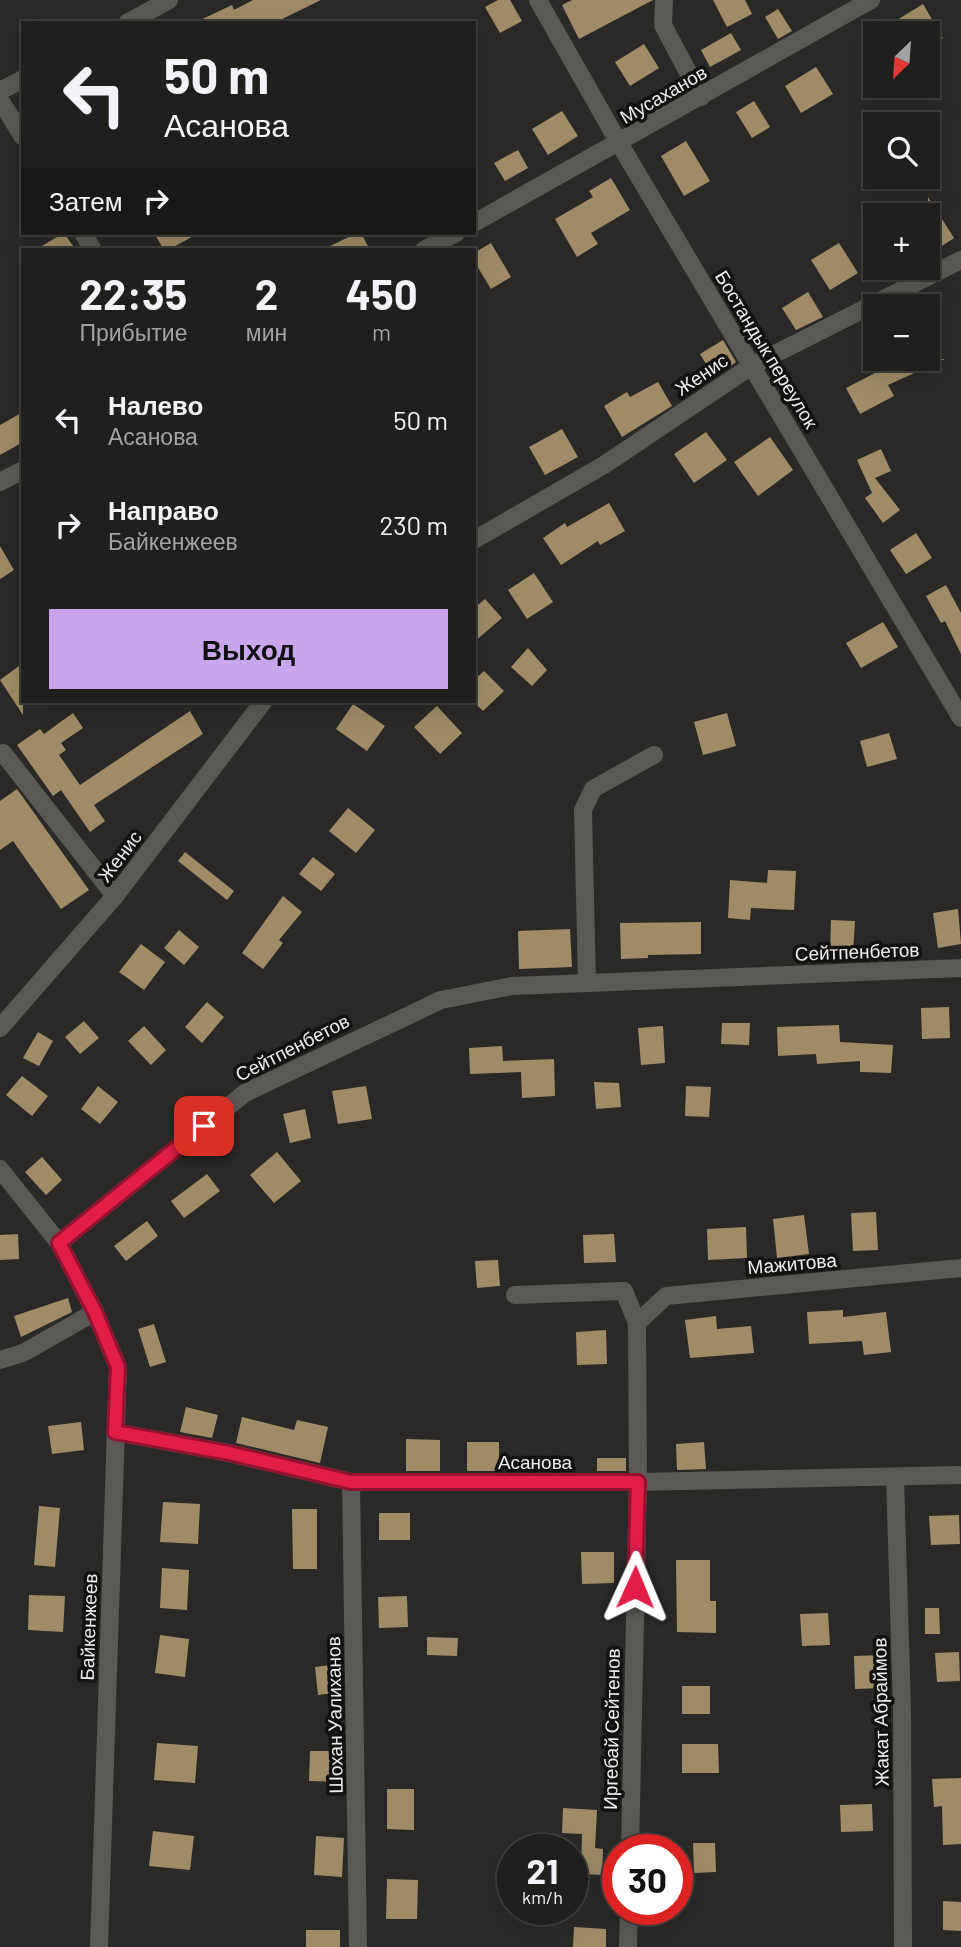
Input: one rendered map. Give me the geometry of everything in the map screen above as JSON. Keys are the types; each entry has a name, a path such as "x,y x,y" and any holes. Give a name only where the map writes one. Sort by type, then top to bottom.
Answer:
{"street":[{"path":"131,21 169,0"},
{"name":"Бостандык переулок","path":"538,0 619,143 961,718"},
{"path":"664,0 663,24 702,97"},
{"name":"Мусаханов","path":"476,222 871,0"},
{"path":"0,91 21,80"},
{"path":"0,100 21,134"},
{"path":"428,248 452,235"},
{"name":"Женис","path":"476,539 604,465 753,365 961,260"},
{"path":"0,482 21,471"},
{"name":"Женис","path":"0,1028 115,896 262,703"},
{"path":"3,753 115,896"},
{"path":"587,983 583,810 593,789 654,755"},
{"name":"Сейтпенбетов","path":"59,1243 245,1093 441,1000 512,986 961,968"},
{"name":"Байкенжеев","path":"0,1169 59,1243 95,1312 118,1367 99,1947"},
{"name":"Мажитова","path":"636,1323 666,1296 961,1268"},
{"path":"515,1295 624,1291 636,1323 638,1482"},
{"path":"0,1360 23,1353 95,1312"},
{"name":"Асанова","path":"115,1432 229,1453 351,1482 638,1482 961,1475"},
{"name":"Жакат Абраймов","path":"895,1477 902,1708 903,1947"},
{"name":"Шохан Уалиханов","path":"351,1482 358,1947"},
{"name":"Иргебай Сейтенов","path":"630,1834 638,1482"},
{"path":"628,1947 629,1925"}],"building":[{"path":"253,0 321,0 278,21 198,21 232,5 234,10"},
{"path":"498,0 510,0 522,21 500,33 485,7"},
{"path":"572,0 653,0 579,39 562,5"},
{"path":"713,0 745,0 752,14 727,27"},
{"path":"923,4 933,21 898,21"},
{"path":"778,9 792,31 778,39 765,17"},
{"path":"731,33 741,50 710,67 701,50"},
{"path":"644,44 659,68 630,86 615,62"},
{"path":"816,67 833,94 801,113 785,86"},
{"path":"754,101 770,127 752,138 736,112"},
{"path":"562,111 578,136 548,155 532,129"},
{"path":"686,141 710,181 684,196 661,156"},
{"path":"518,150 528,168 505,181 494,163"},
{"path":"611,178 630,210 591,233 598,244 577,257 555,219 593,197 589,191"},
{"path":"940,216 954,238 940,247"},
{"path":"65,235 75,248 38,248"},
{"path":"155,235 195,235 172,248 163,248"},
{"path":"353,235 362,235 369,248 326,248"},
{"path":"491,243 511,277 491,289 476,264 476,252"},
{"path":"839,243 858,273 830,290 811,260"},
{"path":"808,292 823,317 796,330 782,308"},
{"path":"723,340 736,362 714,377 700,354"},
{"path":"879,371 919,371 888,385 894,396 860,414 846,388"},
{"path":"658,382 672,406 622,437 604,406 627,392 630,397"},
{"path":"21,413 21,443 0,455 0,425"},
{"path":"562,429 578,457 545,475 529,447"},
{"path":"706,432 727,460 694,483 674,454"},
{"path":"770,437 793,470 758,496 734,462"},
{"path":"881,449 891,471 875,478 900,510 883,523 865,498 872,493 857,460"},
{"path":"609,503 625,531 600,545 598,541 561,565 543,538 565,523 567,527"},
{"path":"916,533 932,558 906,574 890,550"},
{"path":"0,546 14,570 0,579"},
{"path":"534,573 553,602 527,619 508,590"},
{"path":"946,585 961,613 961,654 945,621 941,623 926,596"},
{"path":"485,599 502,618 476,640 476,606"},
{"path":"883,622 898,647 861,668 846,643"},
{"path":"528,648 547,670 532,686 511,667"},
{"path":"21,664 23,715 0,680"},
{"path":"484,671 504,691 483,711 475,703 476,678"},
{"path":"353,704 385,726 367,751 336,729"},
{"path":"437,706 462,733 440,754 414,727"},
{"path":"190,711 203,734 94,805 105,821 90,832 61,790 53,796 17,745 40,729 44,734 73,713 83,728 61,743 66,750 59,755 80,785"},
{"path":"727,713 736,746 703,755 694,722"},
{"path":"889,733 897,759 867,767 860,741"},
{"path":"17,789 89,890 61,909 13,841 0,850 0,801"},
{"path":"348,808 375,830 356,853 329,831"},
{"path":"185,852 234,891 227,900 178,861"},
{"path":"313,857 335,874 321,891 299,874"},
{"path":"768,870 796,871 794,910 751,908 750,920 728,918 730,880 767,883"},
{"path":"283,896 302,912 279,940 283,943 263,969 242,953"},
{"path":"958,909 961,944 938,948 933,913"},
{"path":"831,920 855,921 853,953 830,951"},
{"path":"701,922 701,954 648,955 648,958 621,959 620,923"},
{"path":"570,929 572,967 519,969 518,931"},
{"path":"179,930 199,947 184,965 164,948"},
{"path":"141,944 165,962 144,990 119,972"},
{"path":"207,1002 224,1017 202,1043 185,1027"},
{"path":"949,1007 950,1038 922,1039 921,1008"},
{"path":"84,1021 99,1038 80,1054 65,1037"},
{"path":"722,1023 750,1023 749,1045 721,1044"},
{"path":"839,1025 840,1042 893,1045 891,1073 860,1072 860,1061 817,1064 816,1054 778,1056 777,1027"},
{"path":"144,1026 166,1050 151,1065 128,1041"},
{"path":"663,1026 665,1063 641,1065 638,1028"},
{"path":"38,1032 53,1041 39,1066 23,1058"},
{"path":"502,1046 503,1061 554,1059 555,1096 522,1098 521,1072 470,1074 469,1048"},
{"path":"22,1076 48,1096 32,1116 6,1095"},
{"path":"594,1082 619,1083 621,1107 596,1109"},
{"path":"98,1086 118,1102 100,1124 81,1109"},
{"path":"366,1086 372,1119 338,1124 332,1091"},
{"path":"686,1086 711,1087 709,1117 685,1116"},
{"path":"305,1109 311,1138 290,1143 283,1114"},
{"path":"277,1152 301,1181 274,1203 250,1175"},
{"path":"42,1157 62,1180 46,1195 25,1172"},
{"path":"207,1174 220,1191 184,1218 171,1201"},
{"path":"876,1212 878,1250 853,1251 851,1213"},
{"path":"804,1215 809,1254 777,1258 773,1219"},
{"path":"147,1221 158,1236 126,1261 114,1246"},
{"path":"746,1227 747,1258 708,1260 707,1229"},
{"path":"18,1234 19,1259 0,1260 0,1235"},
{"path":"614,1234 616,1262 584,1263 583,1235"},
{"path":"498,1260 500,1286 477,1288 475,1261"},
{"path":"68,1298 72,1312 21,1337 14,1316"},
{"path":"843,1310 843,1317 886,1312 891,1352 864,1355 862,1341 809,1344 807,1312"},
{"path":"716,1316 717,1329 751,1326 754,1353 690,1358 685,1320"},
{"path":"154,1324 166,1362 150,1367 138,1329"},
{"path":"606,1330 607,1364 577,1365 576,1332"},
{"path":"186,1407 218,1415 212,1438 180,1432"},
{"path":"242,1417 294,1430 297,1420 328,1427 320,1463 236,1443"},
{"path":"81,1422 84,1450 52,1454 48,1426"},
{"path":"406,1439 440,1440 440,1471 406,1471"},
{"path":"467,1442 499,1442 499,1471 467,1471"},
{"path":"704,1442 706,1469 677,1470 676,1444"},
{"path":"597,1458 626,1458 626,1471 597,1471"},
{"path":"163,1502 200,1504 198,1544 160,1542"},
{"path":"39,1506 60,1508 55,1567 34,1565"},
{"path":"292,1509 317,1509 317,1569 293,1569"},
{"path":"379,1513 410,1513 410,1540 379,1540"},
{"path":"959,1515 960,1544 931,1545 929,1516"},
{"path":"581,1552 614,1552 614,1583 582,1584"},
{"path":"676,1560 710,1560 710,1601 716,1601 716,1633 677,1632"},
{"path":"162,1568 189,1570 187,1610 160,1608"},
{"path":"29,1595 65,1596 63,1632 28,1630"},
{"path":"407,1596 408,1627 379,1628 378,1597"},
{"path":"925,1608 939,1608 940,1634 925,1634"},
{"path":"828,1613 830,1645 802,1646 800,1614"},
{"path":"160,1635 189,1639 185,1677 155,1673"},
{"path":"427,1637 458,1638 457,1656 427,1655"},
{"path":"959,1652 960,1681 937,1682 935,1653"},
{"path":"882,1655 883,1688 855,1689 854,1656"},
{"path":"342,1664 343,1692 318,1695 315,1667"},
{"path":"682,1686 710,1686 710,1714 682,1714"},
{"path":"157,1743 198,1746 195,1783 154,1780"},
{"path":"682,1744 718,1744 719,1773 682,1773"},
{"path":"310,1751 344,1751 344,1782 309,1781"},
{"path":"961,1778 961,1844 943,1845 942,1806 934,1807 932,1779"},
{"path":"387,1789 414,1789 414,1830 387,1829"},
{"path":"872,1804 873,1831 841,1832 840,1805"},
{"path":"563,1808 597,1810 595,1848 602,1849 602,1875 588,1874 588,1834 562,1833"},
{"path":"153,1831 194,1836 190,1870 149,1866"},
{"path":"316,1836 344,1838 342,1877 314,1875"},
{"path":"693,1843 715,1843 716,1872 694,1873"},
{"path":"387,1879 418,1880 417,1919 386,1919"},
{"path":"943,1901 961,1902 961,1931 943,1930"},
{"path":"574,1927 606,1929 606,1947 573,1947"},
{"path":"306,1930 340,1930 340,1947 306,1947"}],"route":[{"path":"204,1126 59,1243 95,1312 118,1367 115,1432 229,1453 351,1482 638,1482 635,1587"}]}
